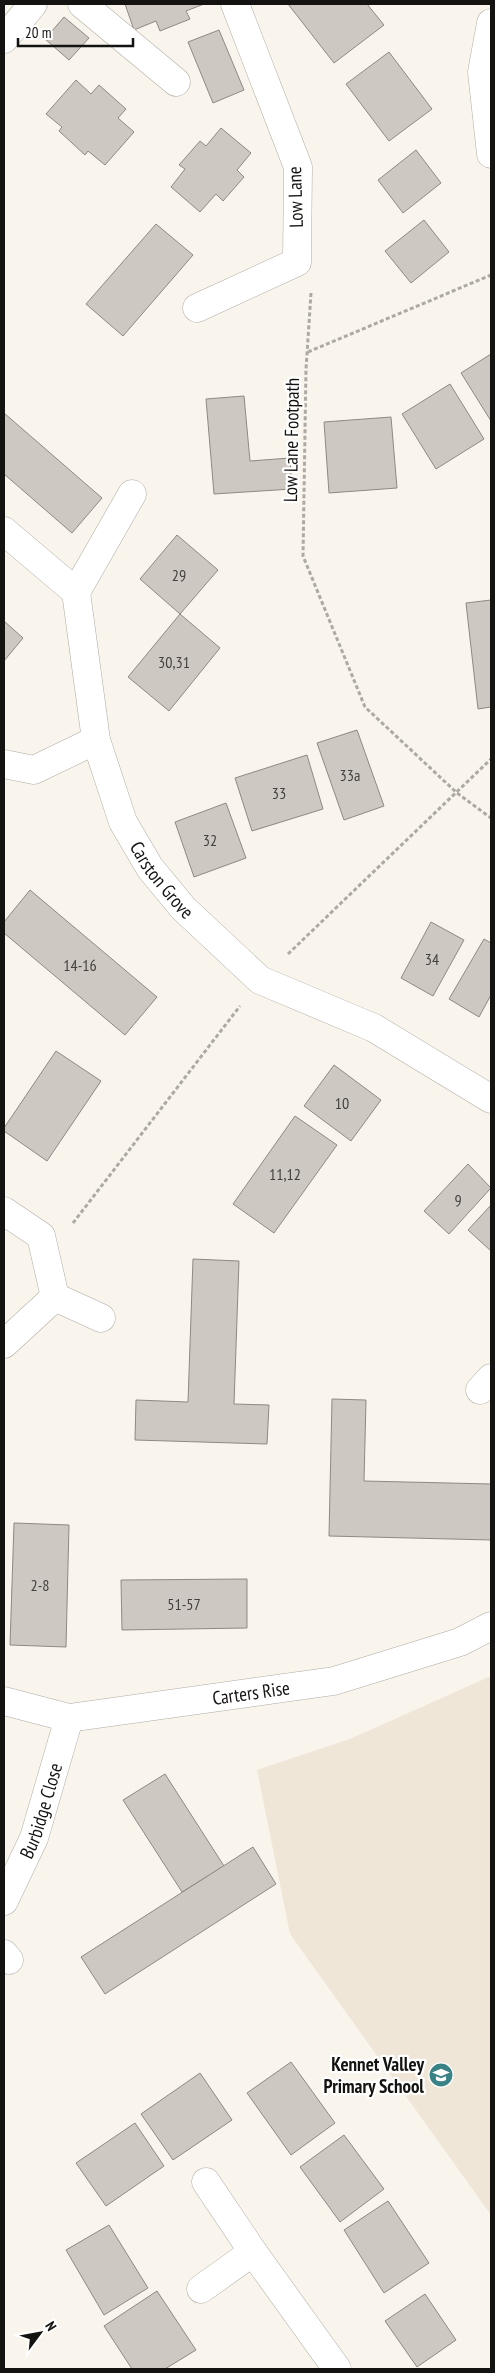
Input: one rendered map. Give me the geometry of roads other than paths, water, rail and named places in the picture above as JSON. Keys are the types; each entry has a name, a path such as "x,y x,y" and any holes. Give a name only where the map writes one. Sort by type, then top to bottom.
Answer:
{"street":[{"path":"4,39 33,4"},
{"path":"82,4 176,82"},
{"name":"Low Lane","path":"197,308 297,262 298,167 235,4"},
{"path":"491,23 482,72 491,154"},
{"path":"4,531 76,592 132,494"},
{"name":"Carston Grove","path":"76,592 96,740 123,822 150,868 183,908 260,980 374,1028 491,1099"},
{"path":"4,764 34,770 96,740"},
{"path":"4,1211 41,1236 55,1297"},
{"path":"55,1297 102,1318"},
{"path":"4,1344 55,1297"},
{"name":"Carters Rise","path":"4,1701 69,1718 334,1681 460,1642 491,1626"},
{"name":"Burbidge Close","path":"4,1901 34,1838 69,1718"},
{"path":"206,2182 253,2252 337,2369"},
{"path":"200,2289 253,2252"}],"place":[{"name":"Kennet Valley Primary School","path":"441,2075"}]}
